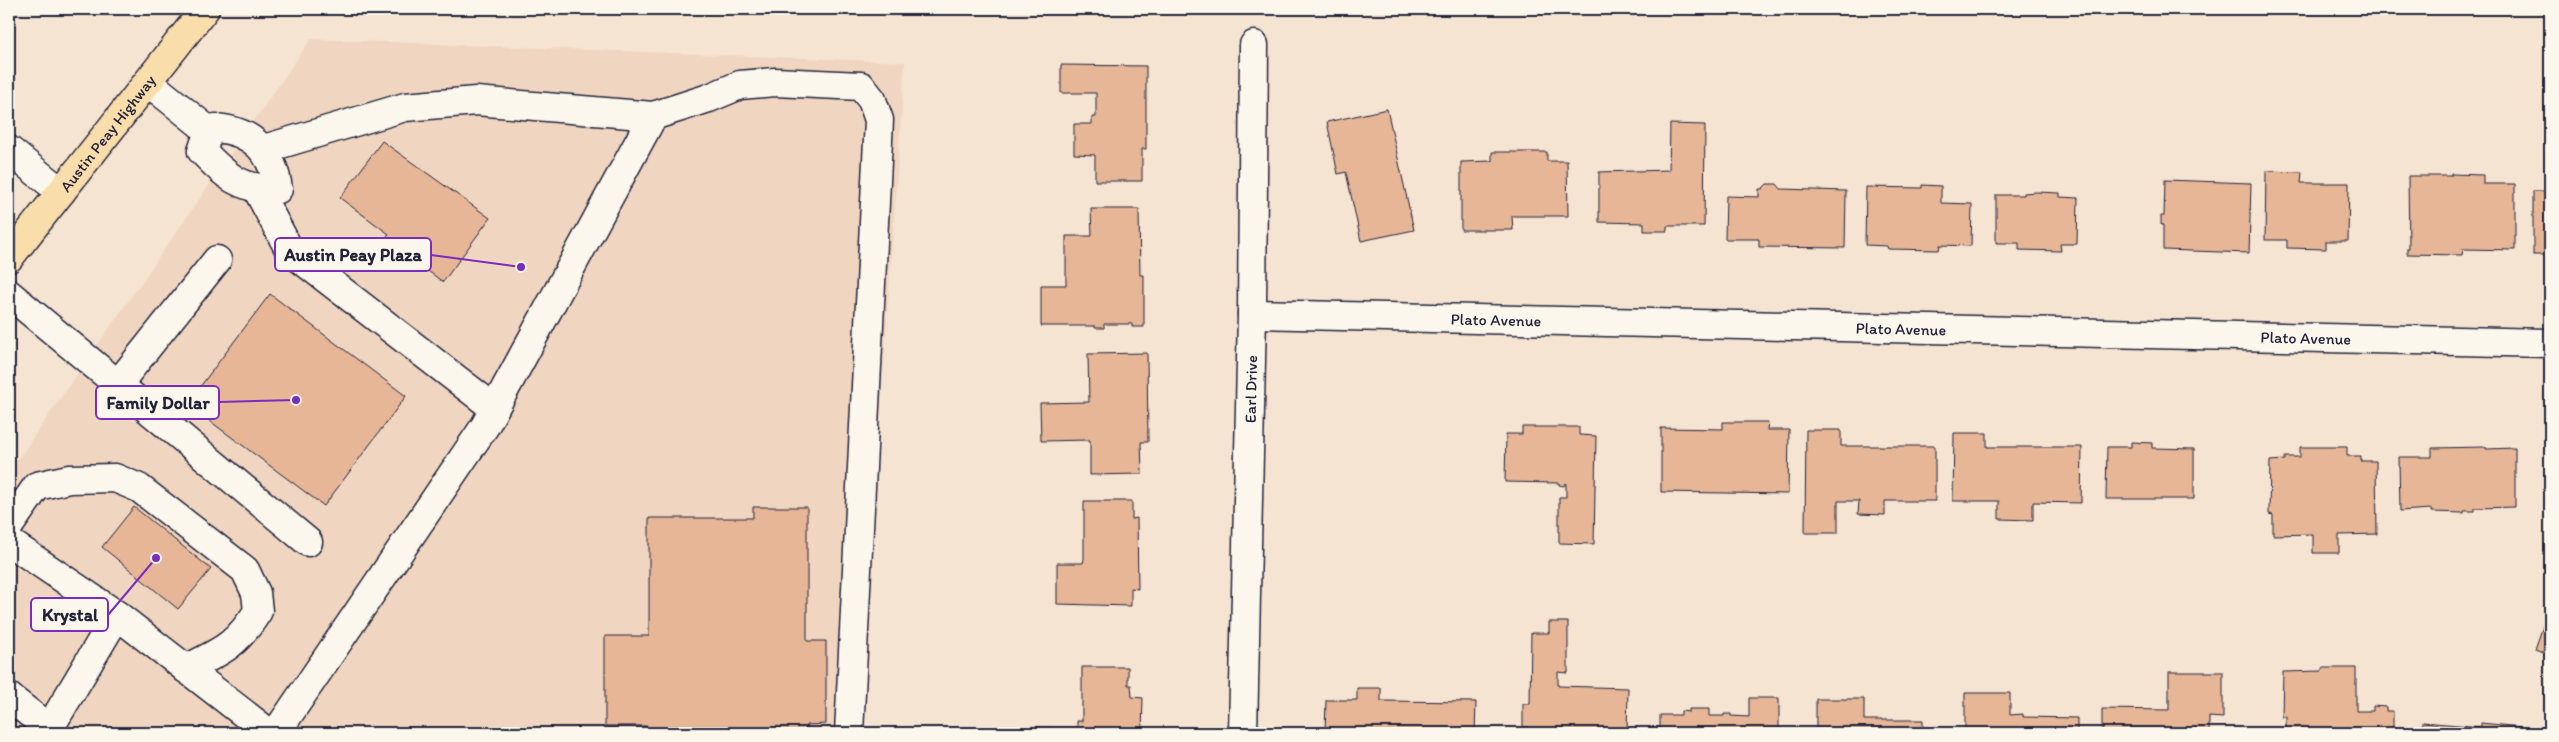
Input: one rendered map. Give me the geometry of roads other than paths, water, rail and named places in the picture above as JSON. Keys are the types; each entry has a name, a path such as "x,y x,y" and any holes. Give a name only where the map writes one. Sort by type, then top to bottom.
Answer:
{"main road":[{"name":"Austin Peay Highway","path":"9,258 205,9"}],"street":[{"name":"Earl Drive","path":"1243,733 1252,314 1254,45"},
{"path":"148,82 210,131"},
{"path":"264,149 405,107 476,100 653,116 709,98 740,85 775,82 861,86 872,100 879,120 849,733"},
{"path":"276,733 494,408 653,116"},
{"path":"216,128 238,132 264,149 276,170 278,188 257,190 238,182 202,151 210,131 216,128"},
{"path":"9,150 61,192"},
{"path":"257,190 290,251 494,408"},
{"path":"118,384 217,260"},
{"path":"9,294 308,542"},
{"name":"Plato Avenue","path":"1252,314 2550,343"},
{"path":"9,526 37,486 69,479 115,478 139,488 245,570 256,593 258,611 247,628 226,650 186,669"},
{"path":"9,542 117,615 269,733"},
{"path":"9,697 52,731 117,615"}],"place":[{"name":"Austin Peay Plaza","path":"521,267"},
{"name":"Family Dollar","path":"296,400"},
{"name":"Krystal","path":"156,558"}]}
